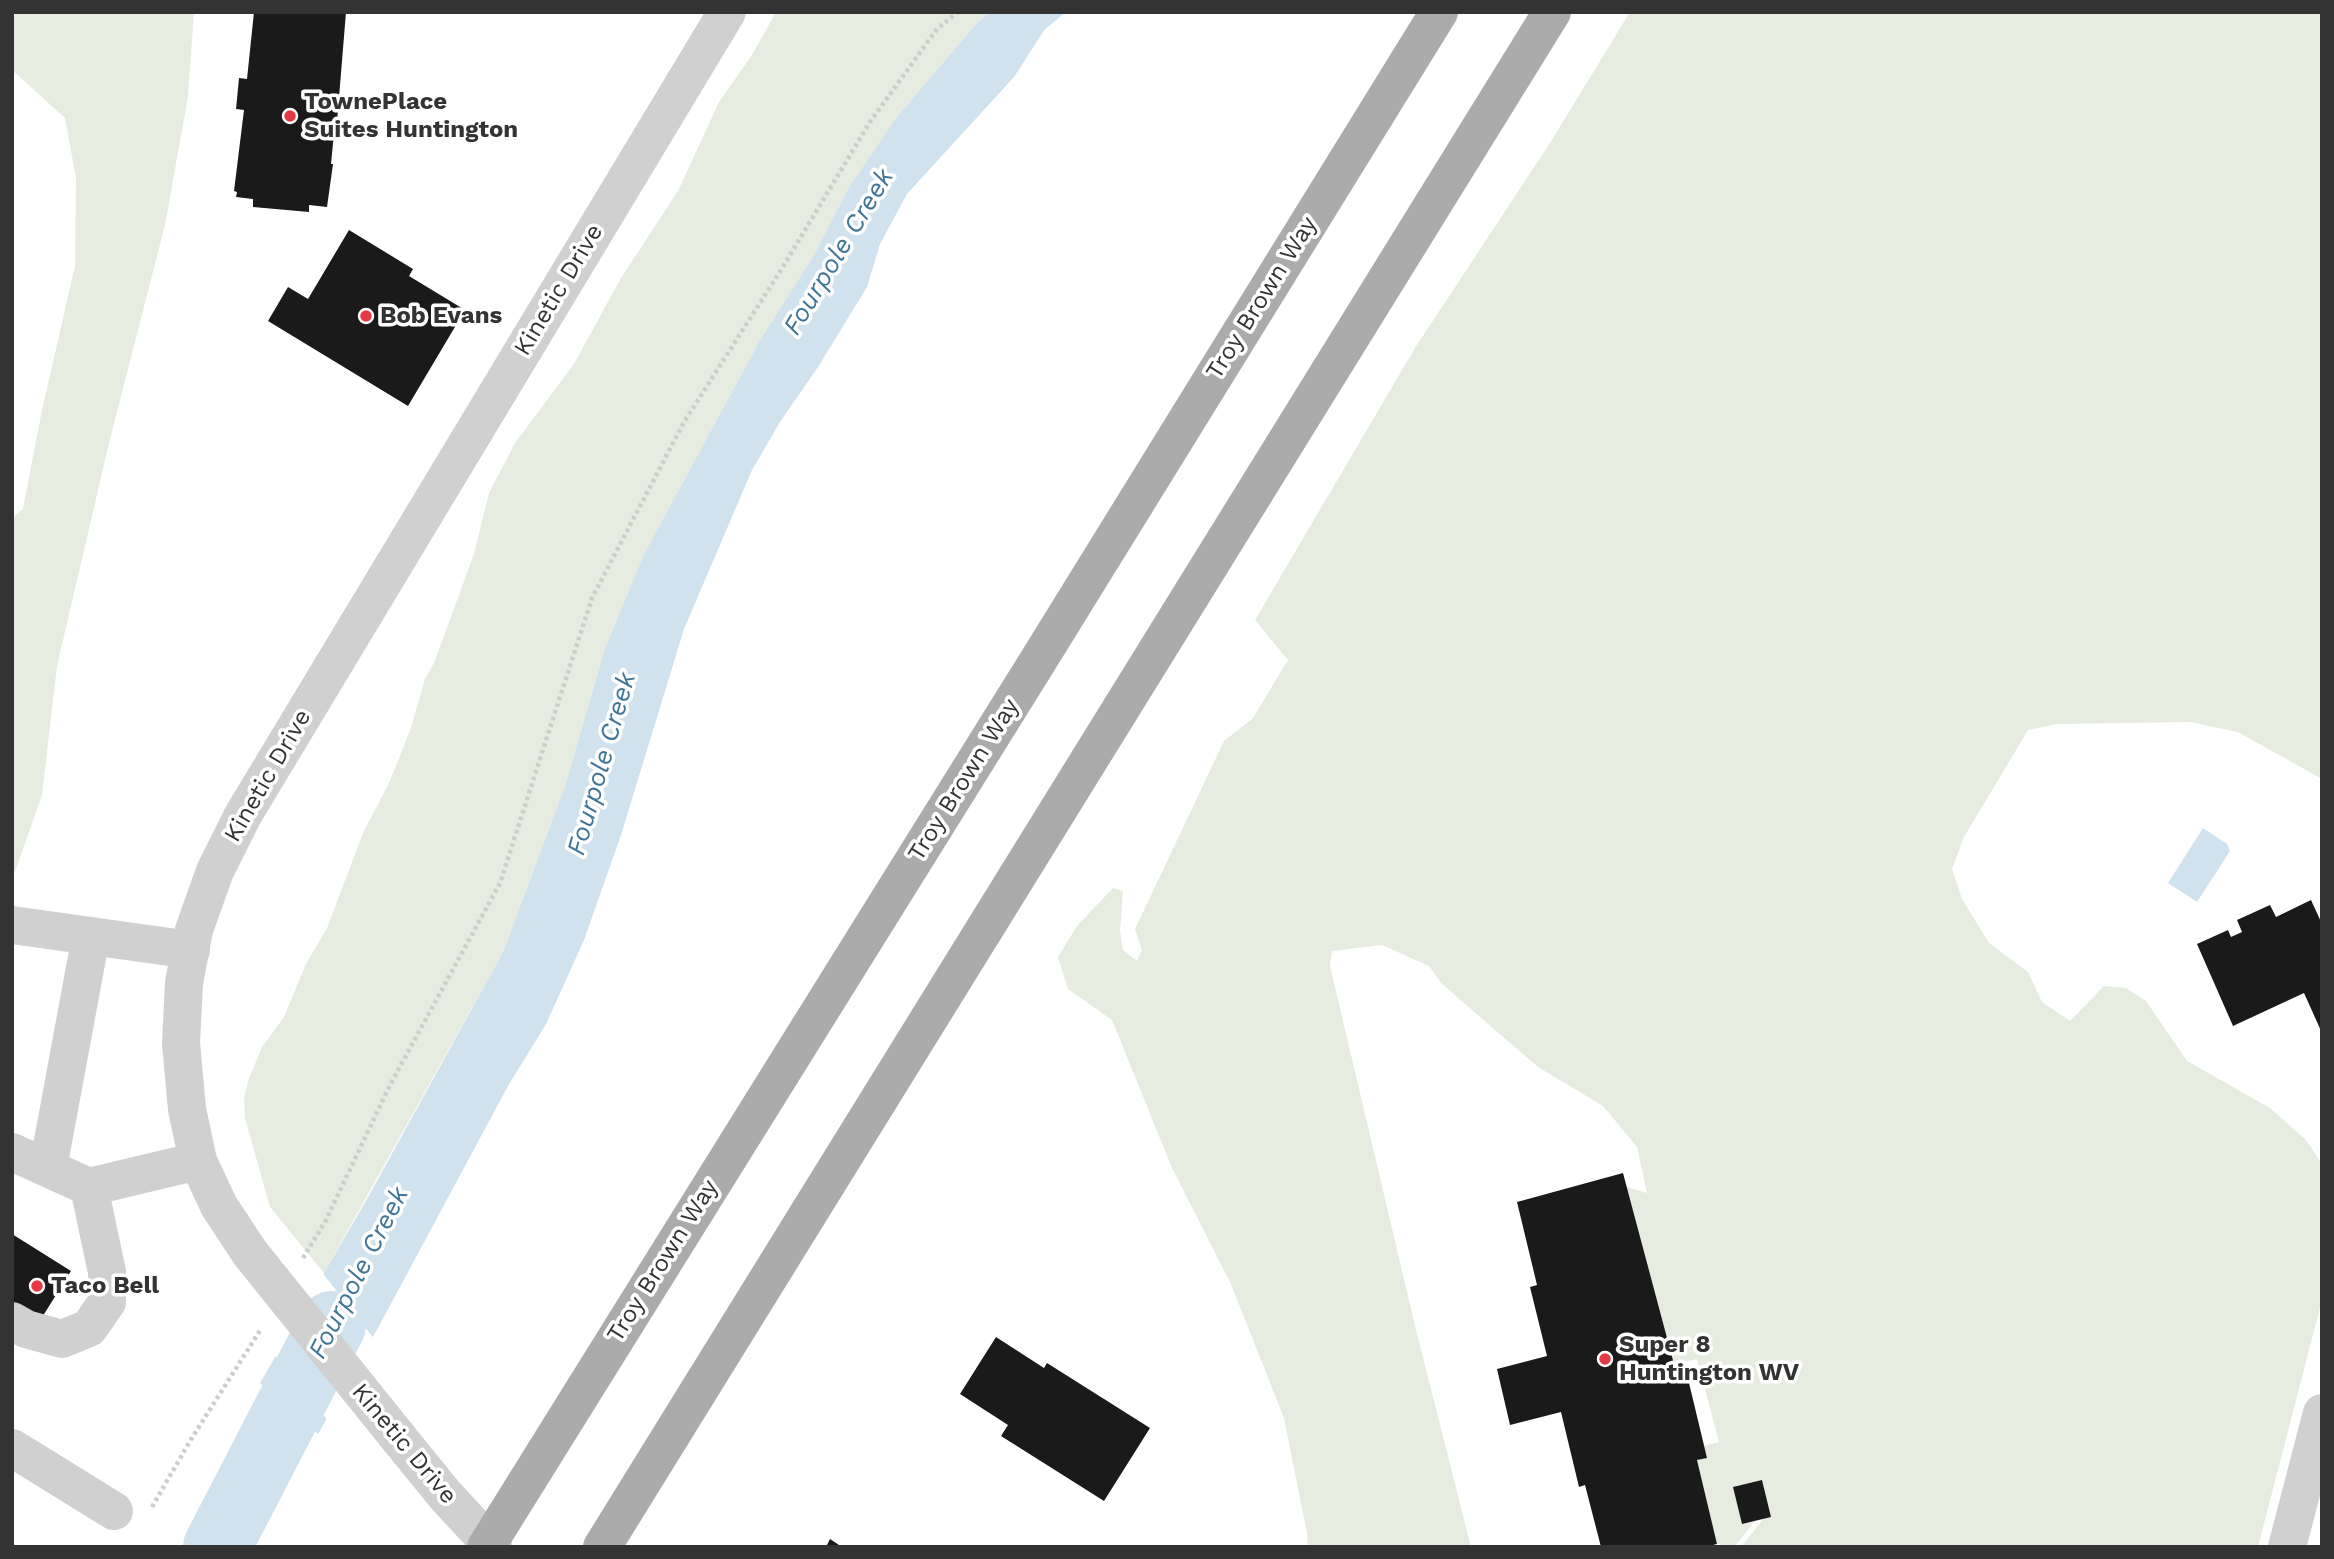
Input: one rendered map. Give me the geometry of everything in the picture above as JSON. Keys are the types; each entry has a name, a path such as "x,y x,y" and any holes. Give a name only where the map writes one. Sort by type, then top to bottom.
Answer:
{"main road":[{"name":"Troy Brown Way","path":"489,1545 1439,12"},
{"path":"602,1547 1552,12"}],"street":[{"name":"Kinetic Drive","path":"489,1545 445,1495 250,1253 219,1206 198,1161 187,1108 181,1043 184,984 194,930 215,871 243,815 727,12"},
{"path":"12,925 191,950"},
{"path":"48,1168 91,936"},
{"path":"12,1152 89,1187 198,1161"},
{"path":"12,1321 26,1329 62,1339 89,1328 107,1302 107,1272 89,1187"},
{"path":"2287,1547 2322,1413"},
{"path":"12,1448 132,1511"}],"path":[{"path":"299,1265 326,1220 390,1085 500,883 592,598 616,551 684,422 781,270 870,122 937,29 958,12"},
{"path":"132,1511 190,1441 266,1321"}],"shaded area":[{"path":"12,12 194,12 188,96 165,225 109,443 57,666 42,795 12,880 12,518 23,509 42,410 75,266 76,178 65,118 12,70"},
{"path":"776,12 990,12 976,24 896,118 849,187 814,255 760,340 644,554 605,648 565,786 503,952 324,1273 270,1207 245,1118 244,1099 248,1081 262,1047 284,1017 306,964 327,928 363,833 390,781 411,728 425,679 434,663 474,554 489,493 515,443 574,364 621,278 678,191 719,102 752,55"},
{"path":"1630,12 2322,12 2322,779 2238,732 2190,722 2057,724 2028,730 1964,837 1952,869 1962,899 1989,943 2028,972 2042,1002 2070,1021 2104,986 2126,988 2146,1001 2187,1061 2270,1108 2306,1140 2320,1161 2322,1300 2258,1547 1741,1547 1764,1518 1771,1517 1762,1480 1734,1487 1742,1524 1755,1521 1734,1547 1717,1544 1697,1460 1707,1458 1704,1446 1719,1442 1697,1359 1674,1364 1627,1187 1647,1193 1637,1147 1603,1106 1538,1067 1442,984 1429,966 1382,945 1332,951 1330,966 1416,1330 1471,1547 1308,1547 1284,1418 1230,1282 1172,1168 1112,1020 1068,989 1058,957 1077,926 1113,888 1123,891 1120,930 1123,950 1137,961 1142,950 1135,929 1224,741 1253,718 1288,660 1255,620 1415,348 1550,143"}],"water":[{"path":"990,12 1066,12 1045,29 1014,77 907,194 880,244 867,287 752,470 684,629 621,835 584,940 546,1024 508,1086 318,1434 260,1383 367,1199 503,952 565,786 605,648 644,554 760,340 814,255 849,187 896,118 976,24"},
{"path":"2203,828 2227,844 2230,851 2197,902 2168,883"}],"pier":[{"path":"321,1271 375,1340 329,1422 273,1353"}],"building":[{"name":"TownePlace Suites Huntington","path":"254,12 346,12 337,122 331,121 330,133 334,133 333,164 327,207 309,205 309,212 253,207 253,199 236,197 237,192 234,191 244,110 236,109 239,78 247,79"},
{"name":"Bob Evans","path":"349,230 413,269 409,276 465,310 408,406 268,321 288,287 308,299"},
{"path":"2311,900 2322,924 2322,1033 2304,993 2233,1026 2197,944 2228,930 2231,937 2242,932 2237,920 2270,905 2276,917"},
{"name":"Super 8 Huntington WV","path":"1623,1173 1674,1364 1684,1362 1707,1458 1697,1460 1717,1544 1705,1547 1601,1547 1585,1485 1579,1487 1561,1412 1510,1425 1497,1369 1547,1356 1530,1287 1537,1285 1517,1202"},
{"name":"Taco Bell","path":"12,1234 71,1271 41,1319 12,1302"},
{"path":"996,1337 1044,1368 1047,1363 1150,1428 1104,1501 1001,1436 1008,1425 960,1394"},
{"path":"1762,1480 1771,1517 1742,1524 1733,1487"},
{"path":"830,1539 842,1547 826,1547"}],"waterway":[{"name":"Fourpole Creek","path":"217,1547 332,1325"}],"place":[{"name":"TownePlace Suites Huntington","path":"290,116"},
{"name":"Bob Evans","path":"366,316"},
{"name":"Taco Bell","path":"37,1286"},
{"name":"Super 8 Huntington WV","path":"1605,1359"}]}
